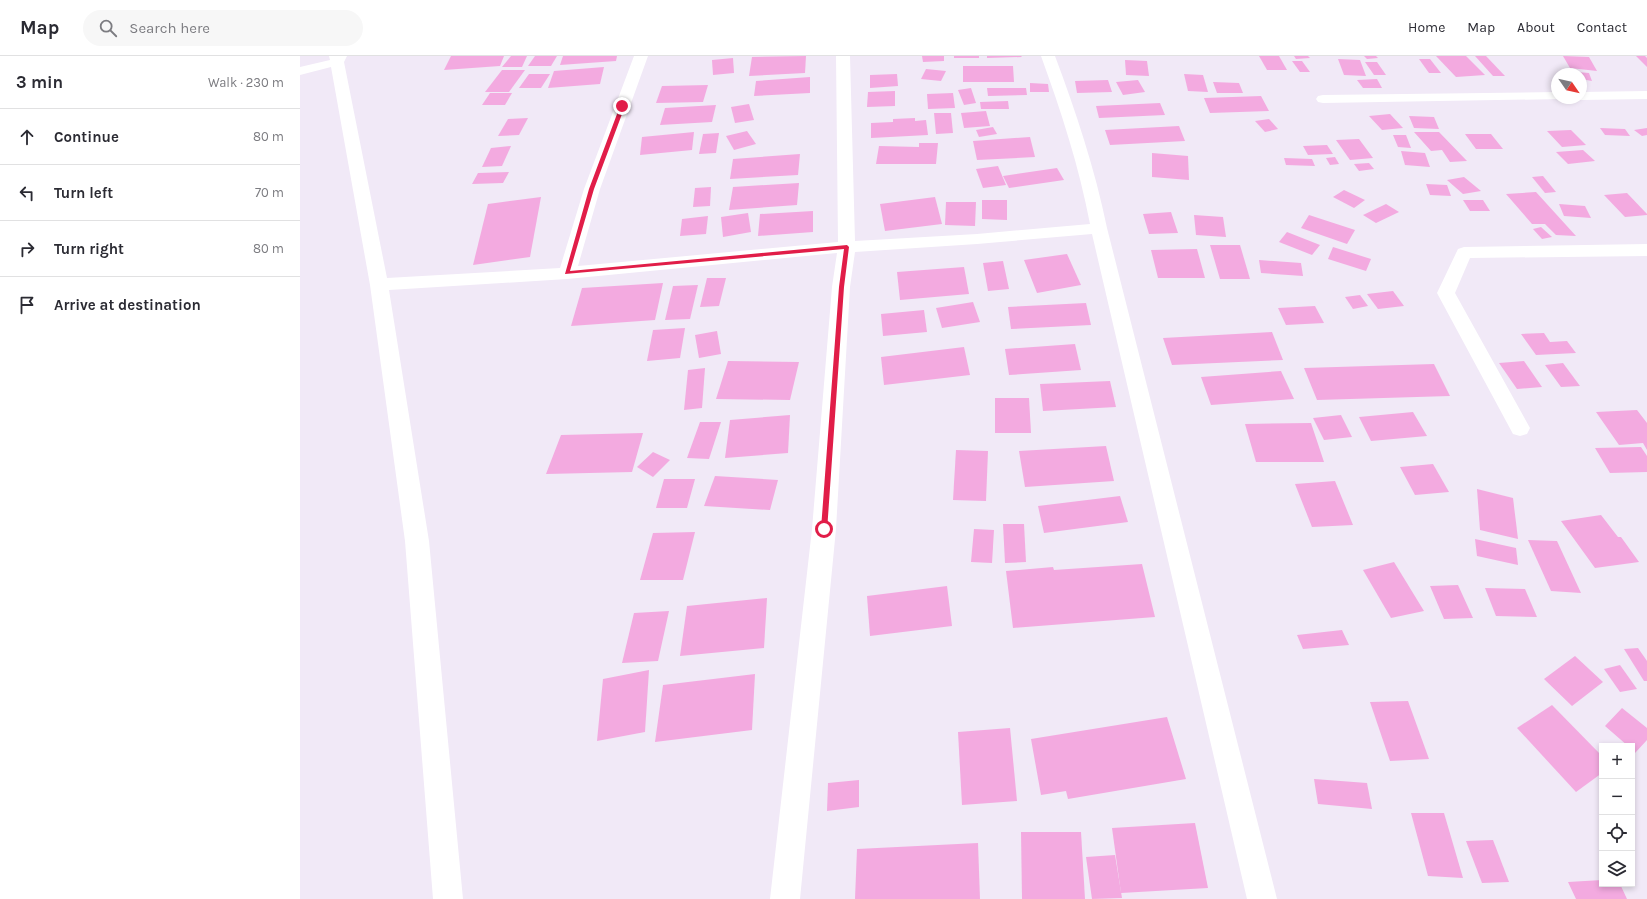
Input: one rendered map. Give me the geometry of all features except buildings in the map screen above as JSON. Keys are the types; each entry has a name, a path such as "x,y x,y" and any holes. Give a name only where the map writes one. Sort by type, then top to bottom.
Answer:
{"street":[{"path":"567,273 592,189 641,56"},
{"path":"785,899 824,529 841,287 847,247 843,56"},
{"path":"1048,56 1081,151 1093,193 1099,228 1262,899"},
{"path":"300,71 338,58 379,285 417,541 448,899"},
{"path":"1587,96 1647,95"},
{"path":"1323,99 1551,96"},
{"path":"379,285 567,273 847,247 977,239 1099,228"},
{"path":"1520,428 1446,292 1464,253 1647,250"}],"route":[{"path":"622,106 592,189 567,273 847,247 841,287 824,529"}]}
